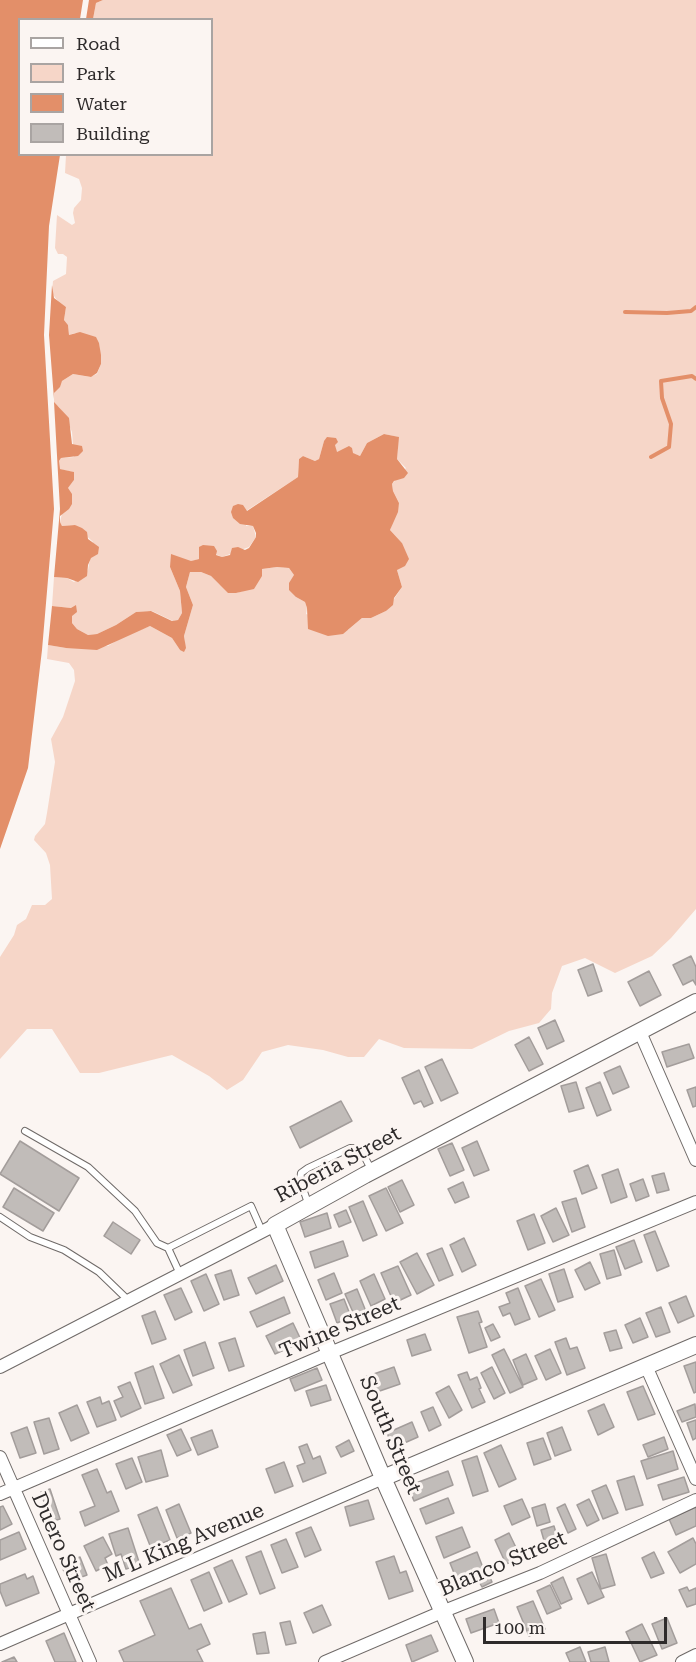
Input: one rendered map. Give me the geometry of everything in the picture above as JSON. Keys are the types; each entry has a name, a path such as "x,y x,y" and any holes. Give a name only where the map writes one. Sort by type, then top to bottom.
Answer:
{"street":[{"name":"Riberia Street","path":"0,1367 269,1228 696,1002"},
{"path":"640,1032 696,1160"},
{"name":"Twine Street","path":"0,1494 330,1353 696,1202"},
{"name":"South Street","path":"269,1228 330,1353 465,1662"},
{"path":"383,1478 696,1345"},
{"path":"646,1366 696,1479"},
{"name":"Duero Street","path":"0,1457 90,1662"},
{"name":"M L King Avenue","path":"0,1644 383,1478"},
{"name":"Blanco Street","path":"325,1662 540,1573 696,1500"},
{"path":"682,1662 696,1655"}],"lane":[{"path":"25,1131 88,1167 135,1211 157,1243 168,1248 180,1274"},
{"path":"309,1206 300,1180 301,1173 308,1168 350,1148 357,1148 362,1152 372,1172"},
{"path":"168,1248 251,1206 269,1228"},
{"path":"0,1217 30,1237 64,1250 99,1272 129,1301"}],"green space":[{"path":"103,0 696,0 696,909 652,956 615,973 585,958 562,966 552,993 551,1009 539,1023 509,1031 472,1049 404,1048 379,1039 364,1057 348,1057 323,1050 288,1045 262,1052 243,1080 227,1090 209,1076 172,1055 99,1073 80,1073 52,1029 27,1029 0,1059 0,957 14,935 17,925 26,919 32,905 45,905 52,899 50,865 46,853 34,840 45,824 47,813 55,762 51,739 63,717 75,681 74,670 69,663 47,659 48,645 66,648 108,646 124,636 150,626 172,638 180,650 185,642 184,636 193,605 186,587 190,572 201,572 211,576 219,584 236,593 243,591 262,569 289,568 294,575 296,597 305,602 306,614 348,630 362,618 371,618 386,611 402,587 397,570 402,543 390,530 399,503 392,484 406,468 397,459 398,437 384,434 367,443 360,456 342,450 336,453 335,445 324,441 319,459 315,461 303,456 299,459 298,477 246,511 246,526 253,526 256,537 249,547 222,557 199,547 199,559 170,567 180,591 182,613 178,620 173,621 152,611 136,612 116,625 97,634 88,635 72,623 71,608 52,606 54,577 67,578 74,582 88,570 93,542 75,525 62,526 60,522 68,488 74,480 73,472 59,469 59,461 61,458 74,457 72,432 65,415 54,404 54,393 62,381 73,374 90,377 97,374 101,364 99,343 75,333 69,335 68,325 64,320 66,307 59,303 52,293 53,281 66,274 67,257 58,254 55,248 57,215 72,225 75,223 74,208 81,200 82,188 79,179 65,173 66,156 213,156 213,18 93,18 96,3"}],"water":[{"path":"0,0 83,0 80,18 18,18 18,156 60,156 49,226 44,335 54,509 42,650 28,768 0,849"},
{"path":"89,0 103,0 96,3 93,18 86,18"},
{"path":"52,285 54,298 66,307 64,320 68,325 69,335 80,332 96,337 101,355 101,364 97,373 91,377 73,374 62,381 54,393 54,399 49,335"},
{"path":"54,402 69,418 72,444 82,446 83,451 78,456 61,458 59,461 60,469 74,472 74,480 68,488 72,494 72,504 60,516 60,522 62,526 75,525 82,528 87,532 88,539 99,547 98,554 91,558 88,565 87,576 78,582 54,577 60,509"},
{"path":"384,434 399,437 397,459 408,473 404,478 392,484 399,503 398,512 390,530 402,543 409,559 405,566 397,570 402,587 394,598 393,605 386,611 371,618 362,618 343,634 328,636 308,629 305,602 289,590 289,583 294,575 289,568 262,569 262,576 254,589 236,593 228,593 211,576 201,572 190,572 186,587 193,605 184,636 186,648 184,652 172,638 150,626 97,650 48,645 52,606 71,608 76,605 77,612 72,616 72,623 88,635 97,634 116,625 136,612 151,611 172,621 178,620 182,613 180,591 170,567 171,554 191,561 199,559 199,547 203,545 214,546 217,551 216,555 222,557 230,555 232,548 238,547 245,550 249,548 256,533 253,526 240,524 233,518 231,512 233,506 243,505 247,511 298,477 299,459 303,456 315,461 319,459 327,437 336,438 337,452 349,446 353,453 360,456 367,443"}],"building":[{"path":"691,956 696,967 696,985 693,980 683,985 673,965"},
{"path":"593,964 602,991 588,996 578,970"},
{"path":"649,971 661,995 640,1006 628,982"},
{"path":"555,1020 564,1041 547,1049 538,1028"},
{"path":"529,1037 543,1064 529,1071 515,1045"},
{"path":"689,1044 694,1058 667,1067 662,1052"},
{"path":"442,1059 458,1093 441,1101 425,1067"},
{"path":"620,1066 629,1087 613,1094 604,1073"},
{"path":"419,1070 433,1103 424,1107 421,1101 414,1104 402,1078"},
{"path":"576,1082 584,1108 569,1112 561,1086"},
{"path":"600,1082 611,1110 597,1116 586,1088"},
{"path":"696,1087 696,1106 693,1107 687,1090"},
{"path":"341,1101 352,1121 300,1148 290,1127"},
{"path":"20,1141 79,1178 59,1211 0,1174"},
{"path":"477,1141 489,1170 474,1176 462,1148"},
{"path":"452,1143 464,1170 450,1176 438,1149"},
{"path":"588,1165 597,1188 582,1194 574,1171"},
{"path":"618,1169 627,1197 611,1203 602,1175"},
{"path":"664,1173 669,1190 657,1193 652,1176"},
{"path":"643,1179 649,1196 636,1201 630,1184"},
{"path":"402,1180 414,1205 400,1212 388,1187"},
{"path":"463,1182 469,1197 455,1203 448,1189"},
{"path":"14,1188 54,1213 43,1231 3,1207"},
{"path":"386,1188 403,1223 386,1231 369,1196"},
{"path":"576,1198 585,1227 572,1232 562,1202"},
{"path":"363,1201 377,1235 363,1241 349,1207"},
{"path":"556,1208 569,1235 553,1242 541,1216"},
{"path":"346,1210 351,1222 339,1227 334,1215"},
{"path":"327,1213 331,1228 305,1237 300,1222"},
{"path":"534,1214 545,1243 528,1250 517,1221"},
{"path":"113,1222 140,1240 131,1254 104,1236"},
{"path":"655,1231 669,1266 657,1271 644,1235"},
{"path":"464,1238 476,1265 462,1272 450,1245"},
{"path":"634,1240 642,1262 625,1269 616,1247"},
{"path":"343,1241 348,1256 315,1268 310,1252"},
{"path":"442,1248 453,1275 439,1281 427,1254"},
{"path":"614,1250 621,1275 607,1279 600,1254"},
{"path":"417,1253 434,1285 417,1294 400,1262"},
{"path":"590,1262 600,1283 585,1290 575,1270"},
{"path":"276,1265 283,1281 256,1294 248,1278"},
{"path":"398,1266 411,1295 394,1303 381,1273"},
{"path":"564,1269 573,1297 558,1302 549,1274"},
{"path":"231,1270 239,1295 224,1300 215,1275"},
{"path":"334,1273 342,1293 326,1300 318,1280"},
{"path":"206,1274 219,1304 204,1311 191,1281"},
{"path":"374,1274 385,1299 371,1306 360,1281"},
{"path":"541,1279 555,1310 539,1317 525,1286"},
{"path":"181,1288 192,1312 175,1320 164,1295"},
{"path":"518,1288 530,1319 515,1325 510,1313 503,1316 499,1307 510,1303 506,1293"},
{"path":"357,1289 367,1314 356,1319 345,1294"},
{"path":"686,1296 694,1316 678,1323 669,1303"},
{"path":"284,1297 290,1313 257,1327 250,1312"},
{"path":"344,1299 351,1317 337,1323 330,1304"},
{"path":"661,1307 670,1332 656,1337 646,1313"},
{"path":"155,1311 166,1339 152,1344 142,1316"},
{"path":"478,1311 482,1322 479,1323 487,1347 469,1353 457,1317"},
{"path":"640,1318 648,1337 633,1343 625,1325"},
{"path":"293,1323 302,1342 275,1354 266,1336"},
{"path":"493,1324 500,1337 491,1341 485,1328"},
{"path":"616,1330 622,1348 610,1351 604,1333"},
{"path":"425,1334 431,1350 412,1356 407,1340"},
{"path":"235,1338 244,1366 229,1371 219,1343"},
{"path":"566,1338 570,1349 577,1347 585,1368 567,1375 555,1342"},
{"path":"205,1342 214,1368 193,1376 184,1350"},
{"path":"504,1349 523,1387 510,1393 492,1355"},
{"path":"550,1349 561,1373 546,1380 535,1356"},
{"path":"526,1354 537,1379 523,1385 513,1360"},
{"path":"179,1355 192,1385 173,1393 160,1364"},
{"path":"696,1362 696,1392 694,1393 684,1366"},
{"path":"153,1366 164,1398 145,1404 135,1373"},
{"path":"394,1367 400,1384 371,1394 365,1377"},
{"path":"492,1367 505,1393 494,1399 481,1373"},
{"path":"317,1368 322,1380 295,1391 290,1379"},
{"path":"467,1372 470,1380 477,1377 485,1402 472,1408 458,1375"},
{"path":"130,1382 141,1408 121,1417 114,1401 123,1397 118,1387"},
{"path":"326,1385 331,1400 311,1406 306,1391"},
{"path":"449,1386 462,1410 449,1418 436,1393"},
{"path":"643,1386 655,1414 638,1420 627,1392"},
{"path":"100,1397 102,1404 109,1401 116,1420 97,1427 87,1402"},
{"path":"604,1404 614,1427 598,1435 588,1411"},
{"path":"695,1404 696,1417 682,1422 677,1411"},
{"path":"77,1405 89,1433 71,1441 59,1413"},
{"path":"433,1407 441,1425 429,1431 421,1412"},
{"path":"49,1418 59,1449 44,1454 34,1422"},
{"path":"696,1420 696,1438 693,1440 687,1423"},
{"path":"412,1422 418,1437 393,1448 387,1433"},
{"path":"27,1427 36,1453 20,1458 11,1433"},
{"path":"562,1427 571,1450 555,1456 547,1433"},
{"path":"181,1429 191,1450 177,1456 167,1435"},
{"path":"212,1430 218,1447 198,1455 191,1438"},
{"path":"664,1437 668,1449 648,1457 643,1445"},
{"path":"543,1438 551,1459 534,1465 527,1443"},
{"path":"349,1440 354,1451 341,1457 336,1447"},
{"path":"307,1444 313,1459 320,1456 326,1473 303,1482 297,1466 305,1463 299,1447"},
{"path":"501,1445 516,1479 499,1487 484,1453"},
{"path":"161,1450 168,1476 146,1482 138,1457"},
{"path":"673,1451 678,1469 647,1479 641,1461"},
{"path":"477,1456 488,1491 473,1496 462,1461"},
{"path":"132,1458 142,1482 126,1489 116,1464"},
{"path":"284,1462 293,1486 275,1493 266,1469"},
{"path":"97,1469 107,1493 111,1491 119,1511 85,1526 80,1512 95,1506 82,1475"},
{"path":"448,1471 453,1485 414,1501 408,1486"},
{"path":"634,1476 643,1505 626,1510 617,1481"},
{"path":"684,1477 689,1492 663,1500 658,1485"},
{"path":"606,1485 618,1513 603,1519 592,1491"},
{"path":"50,1489 60,1519 50,1522 41,1492"},
{"path":"448,1498 454,1513 426,1524 420,1509"},
{"path":"522,1499 530,1517 512,1525 504,1506"},
{"path":"589,1499 599,1520 587,1526 577,1505"},
{"path":"368,1500 374,1519 350,1526 345,1507"},
{"path":"179,1504 191,1533 177,1538 166,1510"},
{"path":"545,1504 550,1522 537,1526 532,1508"},
{"path":"565,1504 576,1529 568,1533 557,1508"},
{"path":"3,1506 12,1524 0,1530 0,1507"},
{"path":"157,1507 170,1540 151,1548 138,1515"},
{"path":"696,1507 696,1526 676,1535 669,1519"},
{"path":"554,1526 558,1540 545,1544 541,1530"},
{"path":"311,1527 321,1550 305,1557 296,1533"},
{"path":"462,1527 470,1547 444,1558 436,1537"},
{"path":"128,1528 140,1565 126,1569 121,1554 116,1556 109,1534"},
{"path":"19,1532 26,1549 0,1560 0,1540"},
{"path":"509,1533 521,1558 506,1564 495,1540"},
{"path":"103,1537 112,1554 105,1558 108,1565 96,1571 84,1546"},
{"path":"693,1538 696,1544 696,1564 680,1573 668,1552"},
{"path":"286,1539 298,1567 282,1573 271,1545"},
{"path":"261,1551 275,1588 260,1594 246,1557"},
{"path":"477,1552 485,1573 458,1583 450,1563"},
{"path":"654,1552 664,1573 651,1578 642,1558"},
{"path":"606,1554 615,1585 601,1589 592,1558"},
{"path":"394,1556 400,1573 406,1571 413,1591 389,1599 376,1562"},
{"path":"80,1557 87,1575 68,1582 61,1564"},
{"path":"232,1560 247,1594 229,1602 214,1568"},
{"path":"209,1572 222,1603 204,1611 191,1580"},
{"path":"592,1572 604,1597 588,1604 577,1579"},
{"path":"25,1574 27,1579 33,1576 39,1593 6,1606 0,1591 0,1584"},
{"path":"489,1575 492,1582 482,1587 478,1580"},
{"path":"563,1577 572,1599 561,1604 551,1583"},
{"path":"550,1585 561,1608 547,1614 537,1591"},
{"path":"687,1587 689,1591 696,1588 696,1604 687,1607 679,1590"},
{"path":"171,1588 189,1629 201,1624 210,1644 197,1650 203,1662 124,1662 119,1651 155,1635 140,1601"},
{"path":"533,1601 545,1629 529,1636 517,1607"},
{"path":"322,1605 331,1625 313,1633 304,1613"},
{"path":"494,1609 499,1623 471,1633 466,1619"},
{"path":"667,1618 677,1643 662,1649 652,1624"},
{"path":"290,1621 296,1643 286,1645 280,1623"},
{"path":"642,1624 657,1655 640,1662 626,1632"},
{"path":"265,1632 269,1653 257,1654 253,1634"},
{"path":"64,1633 76,1662 55,1662 46,1641"},
{"path":"431,1635 438,1651 412,1662 406,1645"},
{"path":"580,1647 586,1662 570,1662 566,1653"},
{"path":"605,1647 609,1662 591,1662 588,1652"},
{"path":"14,1657 17,1662 2,1662"}],"waterway":[{"path":"625,312 667,313 691,311 696,307"},
{"path":"651,457 669,447 671,424 662,398 661,381 692,376 696,379"}]}
